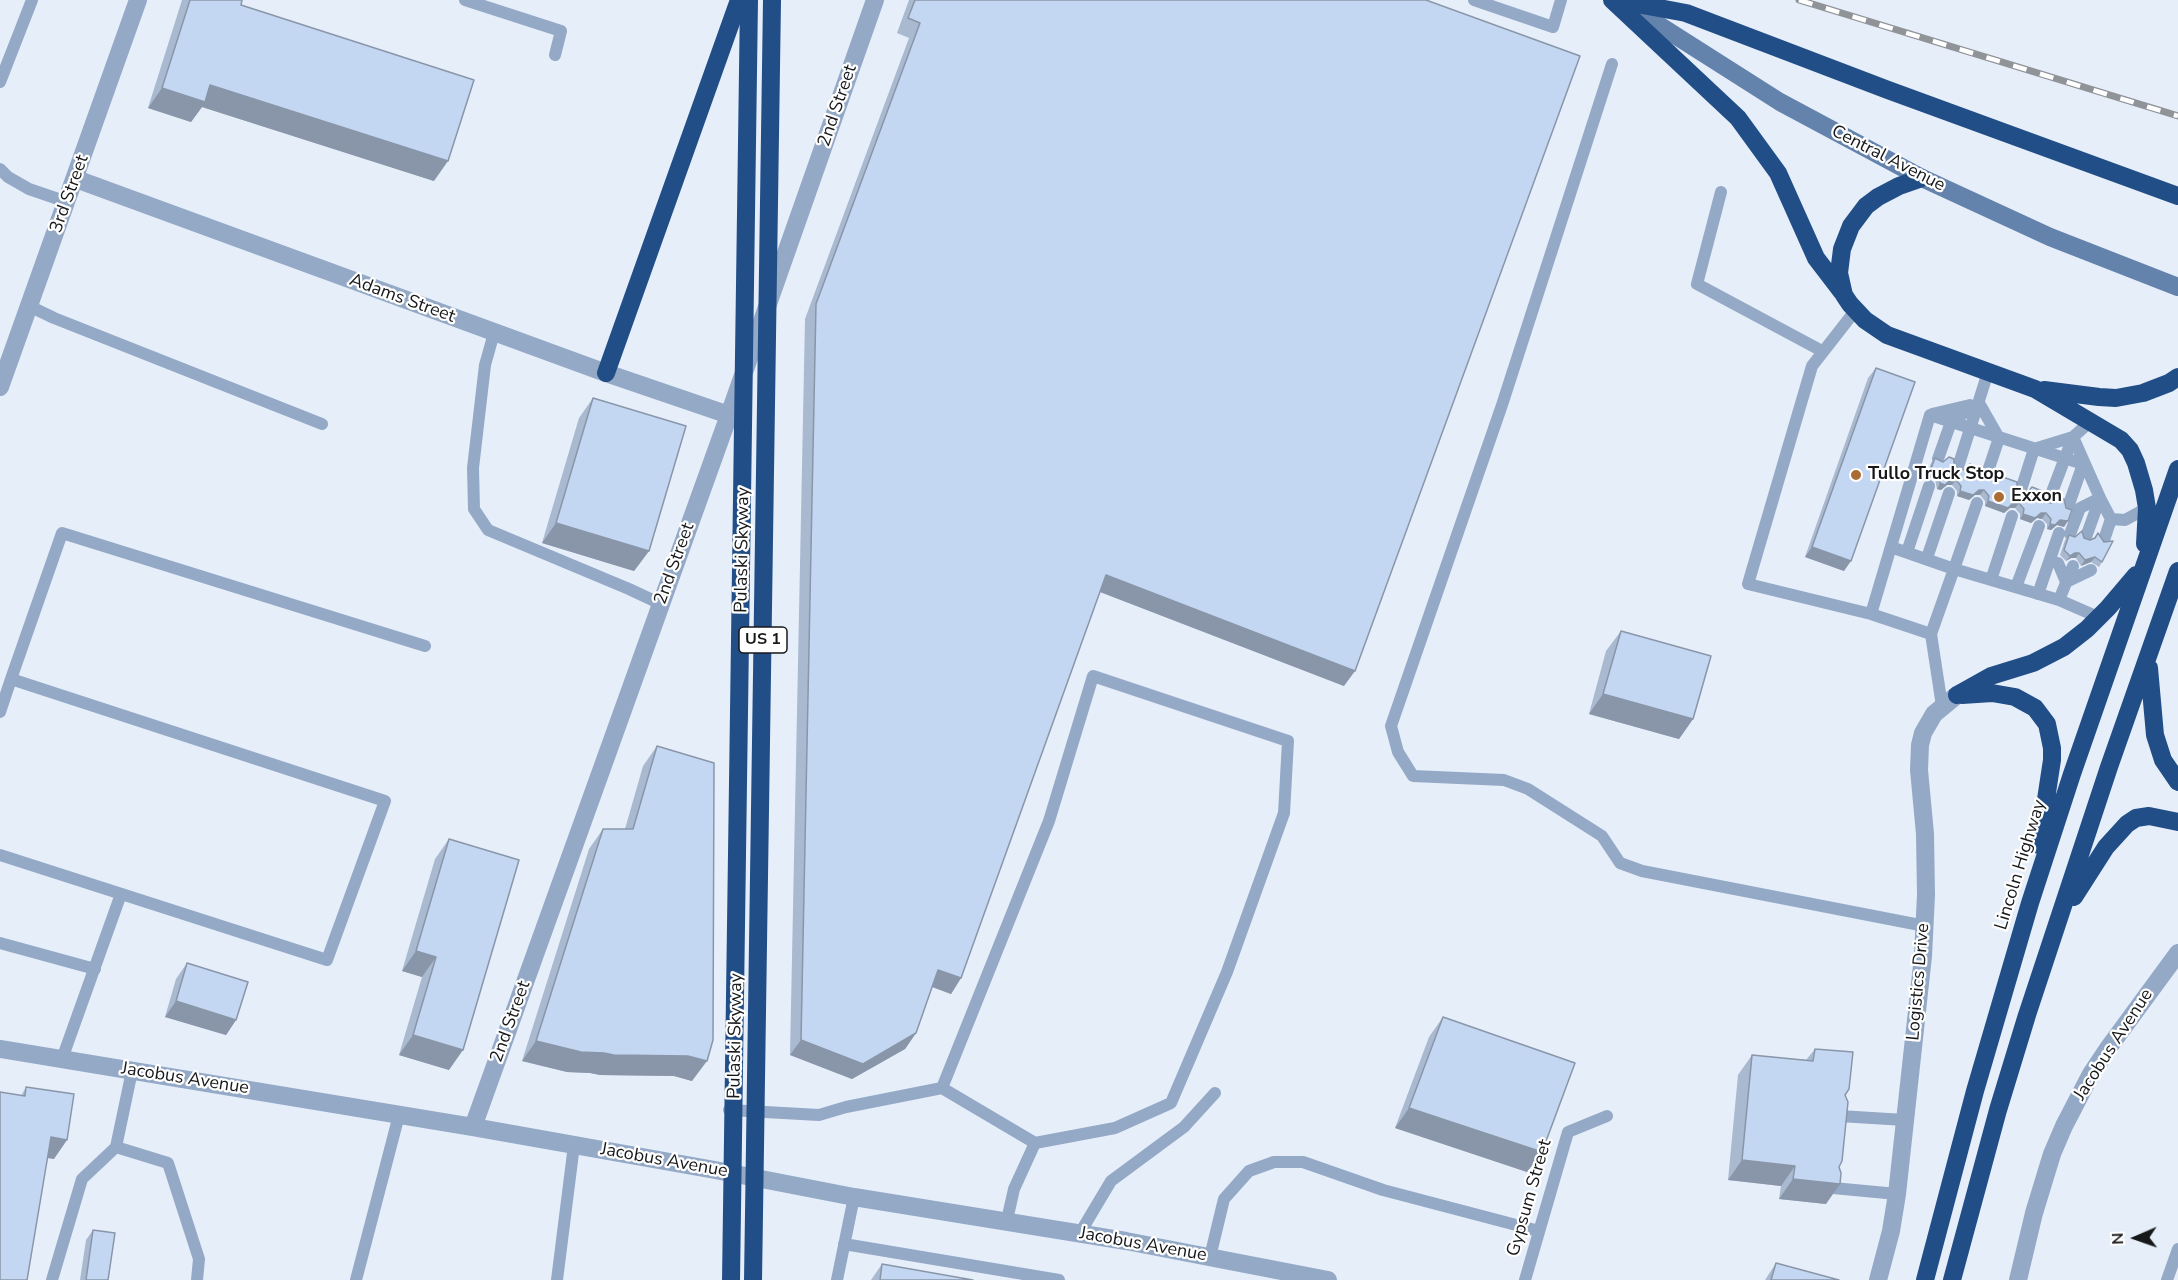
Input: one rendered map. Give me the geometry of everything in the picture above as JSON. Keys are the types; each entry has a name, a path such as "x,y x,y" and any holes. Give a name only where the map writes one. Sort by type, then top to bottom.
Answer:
{"highway":[{"path":"606,373 739,0"},
{"name":"Pulaski Skyway","path":"731,1280 749,0"},
{"name":"Pulaski Skyway","path":"753,1280 772,0"},
{"path":"1613,0 1686,13 2178,196"},
{"path":"1613,0 1723,102 1745,127 1778,173 1816,258 1855,311 1887,335 2035,389 2121,440 2130,450 2141,475 2147,508 2144,565 2108,609 2076,638 2048,656 1991,676 1957,695"},
{"path":"1844,295 1839,261 1846,237 1858,216 1866,206 1888,191 1922,178"},
{"path":"2035,389 2116,398 2143,393 2178,377"},
{"name":"Lincoln Highway","path":"1925,1280 1975,1091 2030,903 2072,774 2178,469"},
{"path":"1952,1280 1998,1110 2059,921 2176,579"},
{"path":"2148,657 2155,735 2163,760 2178,782"},
{"path":"1957,695 1992,693 2015,697 2035,708 2047,724 2052,747 2050,773 2030,903"},
{"path":"2059,921 2106,847 2127,824 2136,818 2149,816 2158,816 2178,822"}],"main road":[{"name":"Central Avenue","path":"1613,0 1651,20 1780,102 1922,178 2050,237 2178,287"}],"street":[{"name":"3rd Street","path":"0,387 138,0"},
{"name":"2nd Street","path":"473,1127 729,415 875,0"},
{"name":"Adams Street","path":"75,179 494,333 729,415"},
{"name":"Logistics Drive","path":"1878,1280 1891,1231 1897,1194 1925,926 1925,834 1919,756 1923,734 1934,714 1957,695"},
{"name":"Jacobus Avenue","path":"2018,1280 2034,1213 2052,1154 2064,1126 2091,1074 2178,953"},
{"name":"Jacobus Avenue","path":"0,1049 473,1127 854,1197 1080,1233 1328,1280"}],"lane":[{"path":"0,82 32,0"},
{"path":"465,0 561,31 555,55"},
{"path":"1474,0 1553,27 1562,0"},
{"path":"1612,64 1502,405 1391,726 1398,752 1413,776 1504,780 1528,789 1602,836 1620,862 1642,872 1925,926"},
{"path":"0,169 8,177 29,189 67,202"},
{"path":"1721,192 1696,284 1822,351"},
{"path":"30,306 322,424"},
{"path":"1855,311 1812,366 1748,584 1871,614 1932,634"},
{"path":"494,333 484,377 473,468 474,509 488,530 661,604"},
{"path":"1958,466 1988,372"},
{"path":"1930,415 1979,403"},
{"path":"1938,459 1951,422 1979,403"},
{"path":"1979,403 1999,438 1986,477"},
{"path":"1871,614 1930,415"},
{"path":"1930,415 2084,464"},
{"path":"2034,449 2073,437 2091,421"},
{"path":"2049,500 2073,437"},
{"path":"2073,437 2111,519 2104,540"},
{"path":"2021,490 2034,449"},
{"path":"2068,507 2084,464"},
{"path":"1907,552 1929,486"},
{"path":"1927,558 1949,493"},
{"path":"2038,594 2065,534 2080,508 2100,498"},
{"path":"2086,537 2100,498"},
{"path":"1942,706 1932,634 1977,503"},
{"path":"2111,519 2125,520 2147,508"},
{"path":"1991,580 2012,516"},
{"path":"2016,587 2039,526"},
{"path":"0,712 63,533 425,646"},
{"path":"1891,547 1954,569 2059,600 2098,617"},
{"path":"2058,563 2066,582"},
{"path":"2059,600 2073,566"},
{"path":"2066,582 2091,570"},
{"path":"729,1110 819,1115 846,1107 942,1088 1035,1143 1115,1128 1171,1103 1227,972 1284,813 1288,741 1093,676 1049,821 942,1088"},
{"path":"0,855 327,960 385,801 11,679"},
{"path":"62,1059 121,894"},
{"path":"0,943 94,969"},
{"path":"52,1280 82,1179 116,1148 132,1071"},
{"path":"1080,1233 1111,1181 1184,1126 1215,1093"},
{"path":"356,1280 399,1115"},
{"name":"Gypsum Street","path":"1525,1280 1568,1132 1606,1116"},
{"path":"1839,1116 1905,1120"},
{"path":"1006,1220 1014,1189 1035,1143"},
{"path":"557,1280 574,1145"},
{"path":"116,1148 168,1162 199,1259 196,1280"},
{"path":"1210,1257 1224,1198 1250,1171 1274,1162 1303,1162 1383,1190 1539,1231"},
{"path":"1833,1188 1897,1194"},
{"path":"837,1280 854,1197"},
{"path":"844,1244 1059,1280"},
{"path":"2167,1280 2178,1250"}],"shaded area":[{"path":"0,0 2178,0 2178,1280 0,1280"}],"building":[{"path":"190,0 242,0 241,5 474,80 448,161 210,85 205,102 162,88"},
{"path":"915,0 1426,0 1580,56 1355,671 1106,575 961,978 938,970 916,1033 863,1064 801,1040 816,304 920,23 908,18"},
{"name":"Tullo Truck Stop","path":"1876,368 1915,382 1851,561 1812,547"},
{"path":"593,398 686,426 649,551 556,523"},
{"name":"Exxon","path":"1949,457 1954,459 1954,464 1959,469 1964,470 1970,464 1982,469 1982,474 1986,479 1992,480 1997,475 2017,482 2017,487 2022,492 2027,493 2032,487 2045,492 2046,500 2050,503 2057,502 2060,498 2064,499 2066,508 2072,510 2068,521 2060,520 2055,525 2050,524 2051,519 2046,513 2041,513 2035,518 2023,514 2024,509 2019,503 2013,503 2008,508 1988,501 1989,496 1984,490 1979,490 1973,495 1960,491 1961,486 1956,480 1950,480 1945,485 1940,483 1938,475 1929,474 1935,458 1943,462"},
{"path":"2082,531 2084,538 2090,540 2098,533 2104,542 2113,541 2102,562 2095,557 2085,560 2079,553 2070,556 2064,550 2069,535 2075,537"},
{"path":"1621,631 1711,656 1693,719 1603,694"},
{"path":"657,746 714,763 713,1040 707,1061 688,1056 581,1052 536,1041 603,829 633,829"},
{"path":"449,839 519,860 463,1050 413,1035 436,957 416,951"},
{"path":"187,963 248,982 236,1020 176,1001"},
{"path":"1443,1017 1575,1063 1542,1152 1409,1108"},
{"path":"1815,1049 1853,1052 1849,1089 1845,1095 1848,1102 1842,1161 1839,1167 1840,1184 1793,1179 1795,1166 1742,1160 1752,1055 1813,1061"},
{"path":"26,1087 74,1094 67,1140 51,1137 27,1280 0,1280 0,1092 25,1096"},
{"path":"93,1230 115,1233 108,1280 86,1280"},
{"path":"1776,1263 1839,1280 1771,1280"},
{"path":"882,1264 973,1280 880,1280"}],"railway":[{"path":"1799,0 2178,116"}],"place":[{"name":"Tullo Truck Stop","path":"1856,475"},
{"name":"Exxon","path":"1999,497"}]}
